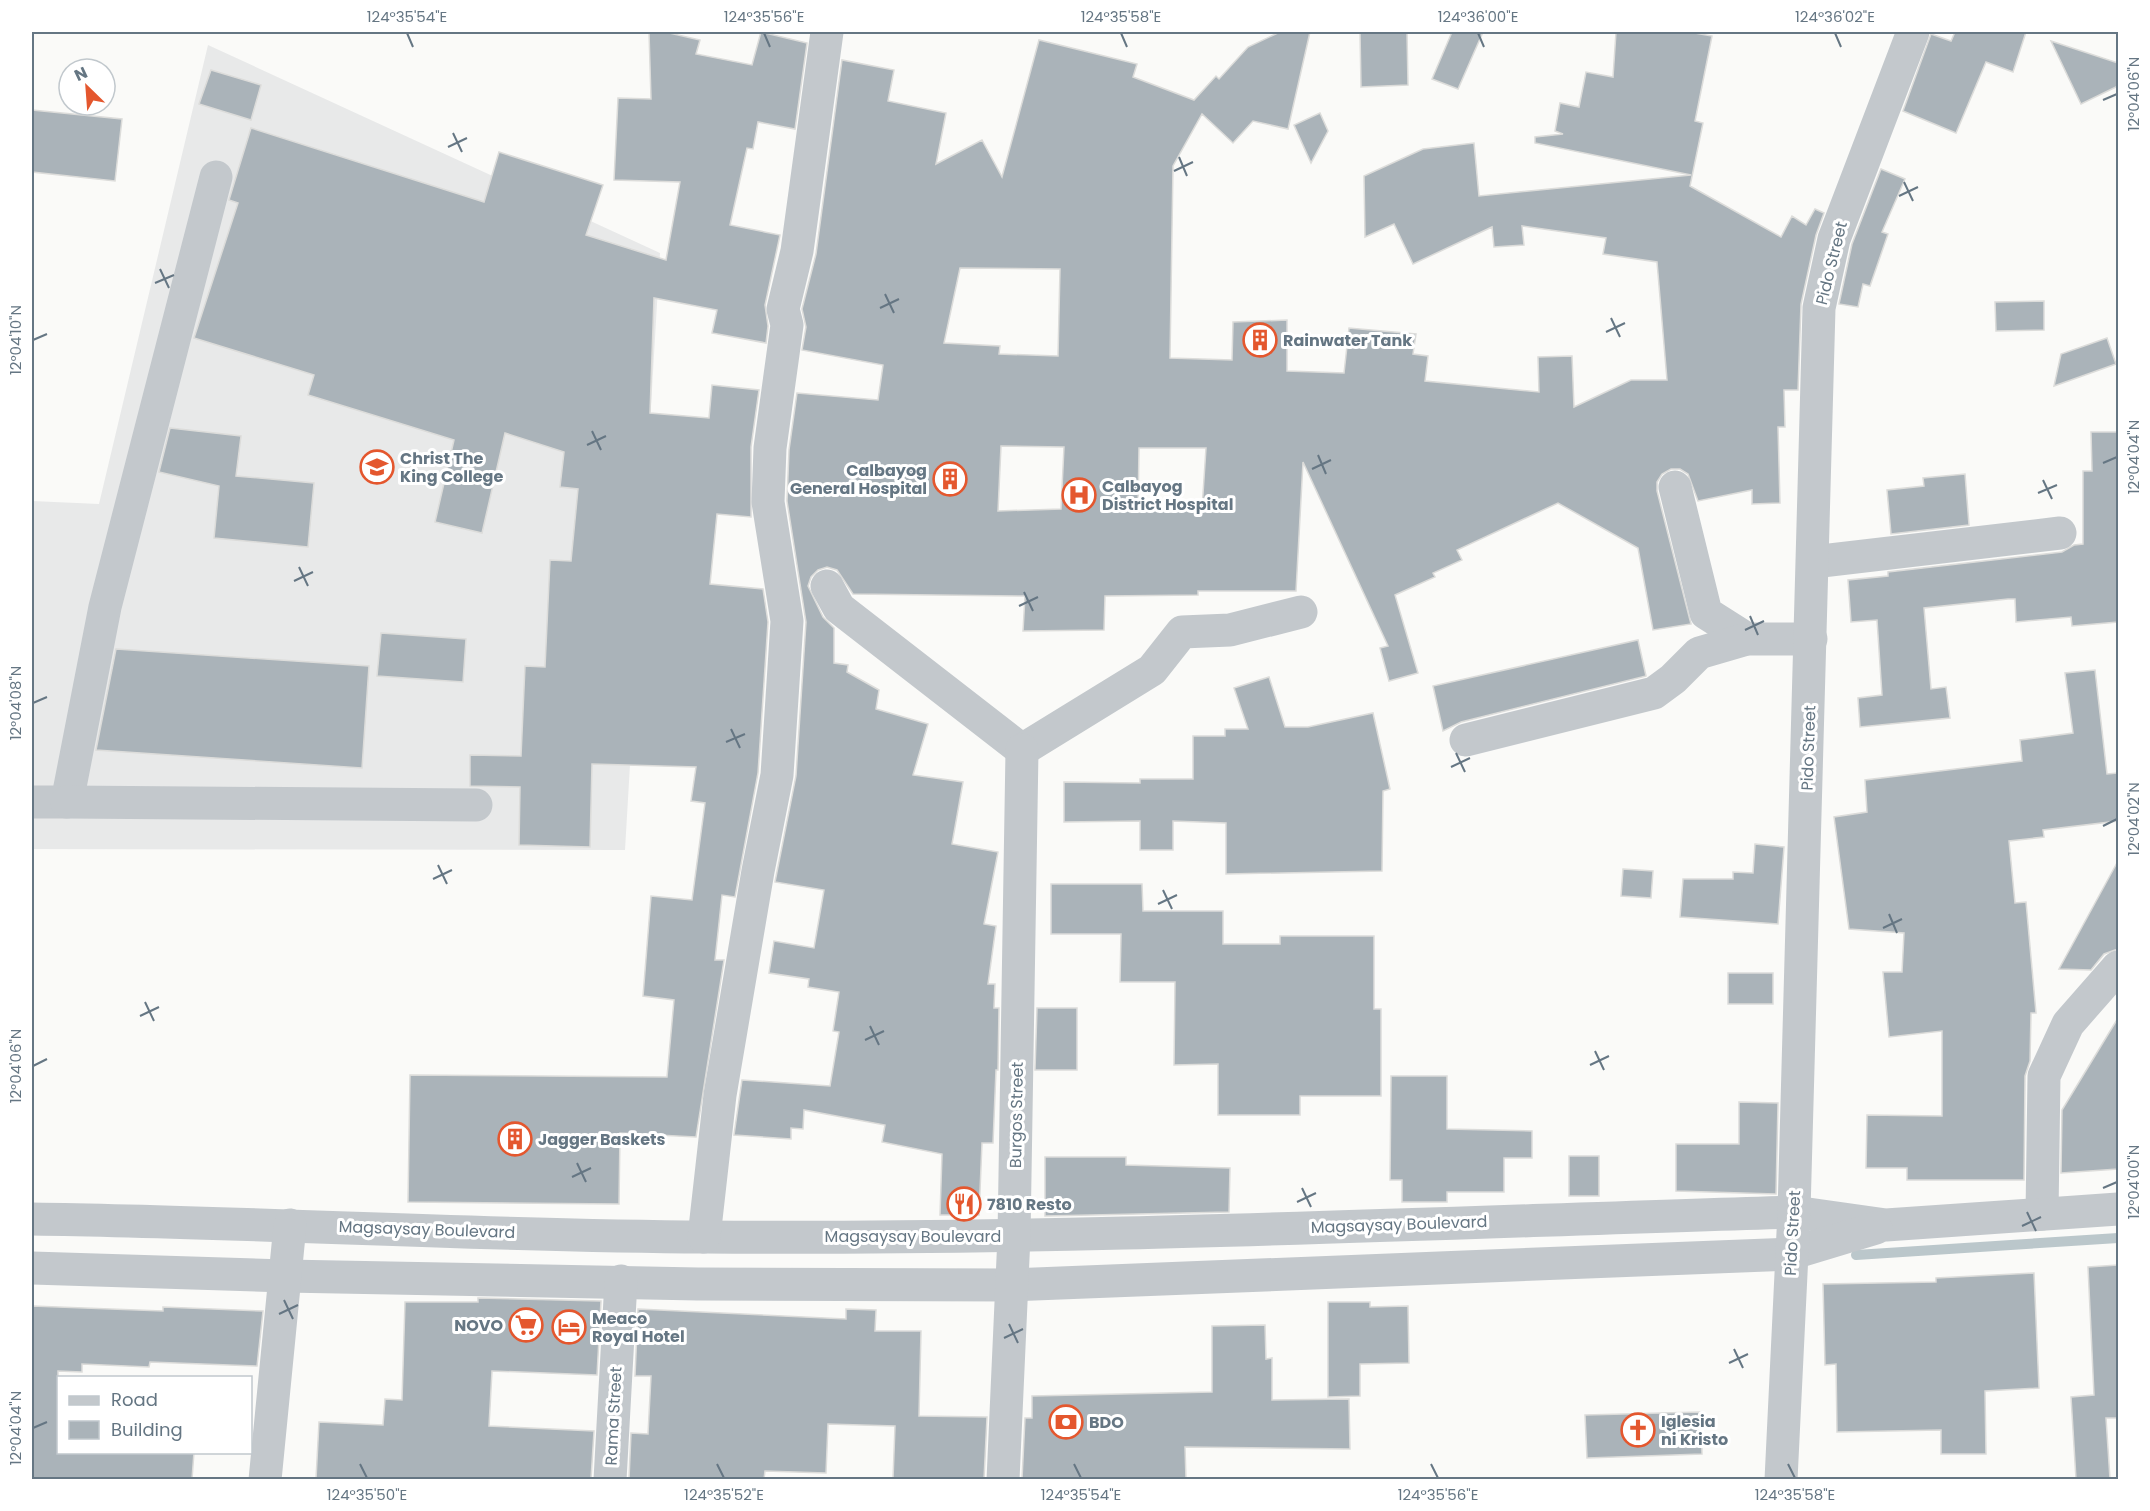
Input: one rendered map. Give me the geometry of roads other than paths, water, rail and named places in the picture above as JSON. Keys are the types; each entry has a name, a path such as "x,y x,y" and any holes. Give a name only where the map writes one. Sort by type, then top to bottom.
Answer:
{"street":[{"path":"704,1237 720,1095 777,774 787,621 768,502 770,448 787,325 783,309 797,251 827,32"},
{"name":"Pido Street","path":"1781,1479 1790,1254 1794,1212 1819,308 1834,239 1913,32"},
{"path":"67,802 105,607 216,177"},
{"path":"1675,487 1706,613 1747,639"},
{"path":"1813,562 2060,532"},
{"path":"827,586 839,608 1022,750 1152,670 1182,632 1230,630 1301,612"},
{"path":"1466,741 1654,693 1673,679 1699,653 1747,639 1811,639"},
{"name":"Burgos Street","path":"1003,1479 1014,1236 1022,750"},
{"path":"32,802 476,805"},
{"path":"2042,1214 2044,1076 2068,1024 2118,967"},
{"path":"32,1268 285,1276 661,1283 1011,1285 1790,1254 1886,1225 2118,1209"},
{"name":"Magsaysay Boulevard","path":"32,1219 704,1237 1014,1236 1794,1212 1886,1225"},
{"path":"1490,1222 1491,1266"},
{"path":"265,1479 290,1225"},
{"path":"661,1283 663,1236"},
{"name":"Rama Street","path":"610,1479 621,1281"}],"waterway":[{"path":"1856,1255 2118,1238"}],"place":[{"name":"Rainwater Tank","path":"1260,340"},
{"name":"Christ The King College","path":"377,467"},
{"name":"Calbayog General Hospital","path":"950,479"},
{"name":"Calbayog District Hospital","path":"1079,495"},
{"name":"Jagger Baskets","path":"515,1139"},
{"name":"7810 Resto","path":"964,1204"},
{"name":"NOVO","path":"526,1325"},
{"name":"Meaco Royal Hotel","path":"569,1327"},
{"name":"BDO","path":"1066,1422"},
{"name":"Iglesia ni Kristo","path":"1638,1430"}]}
